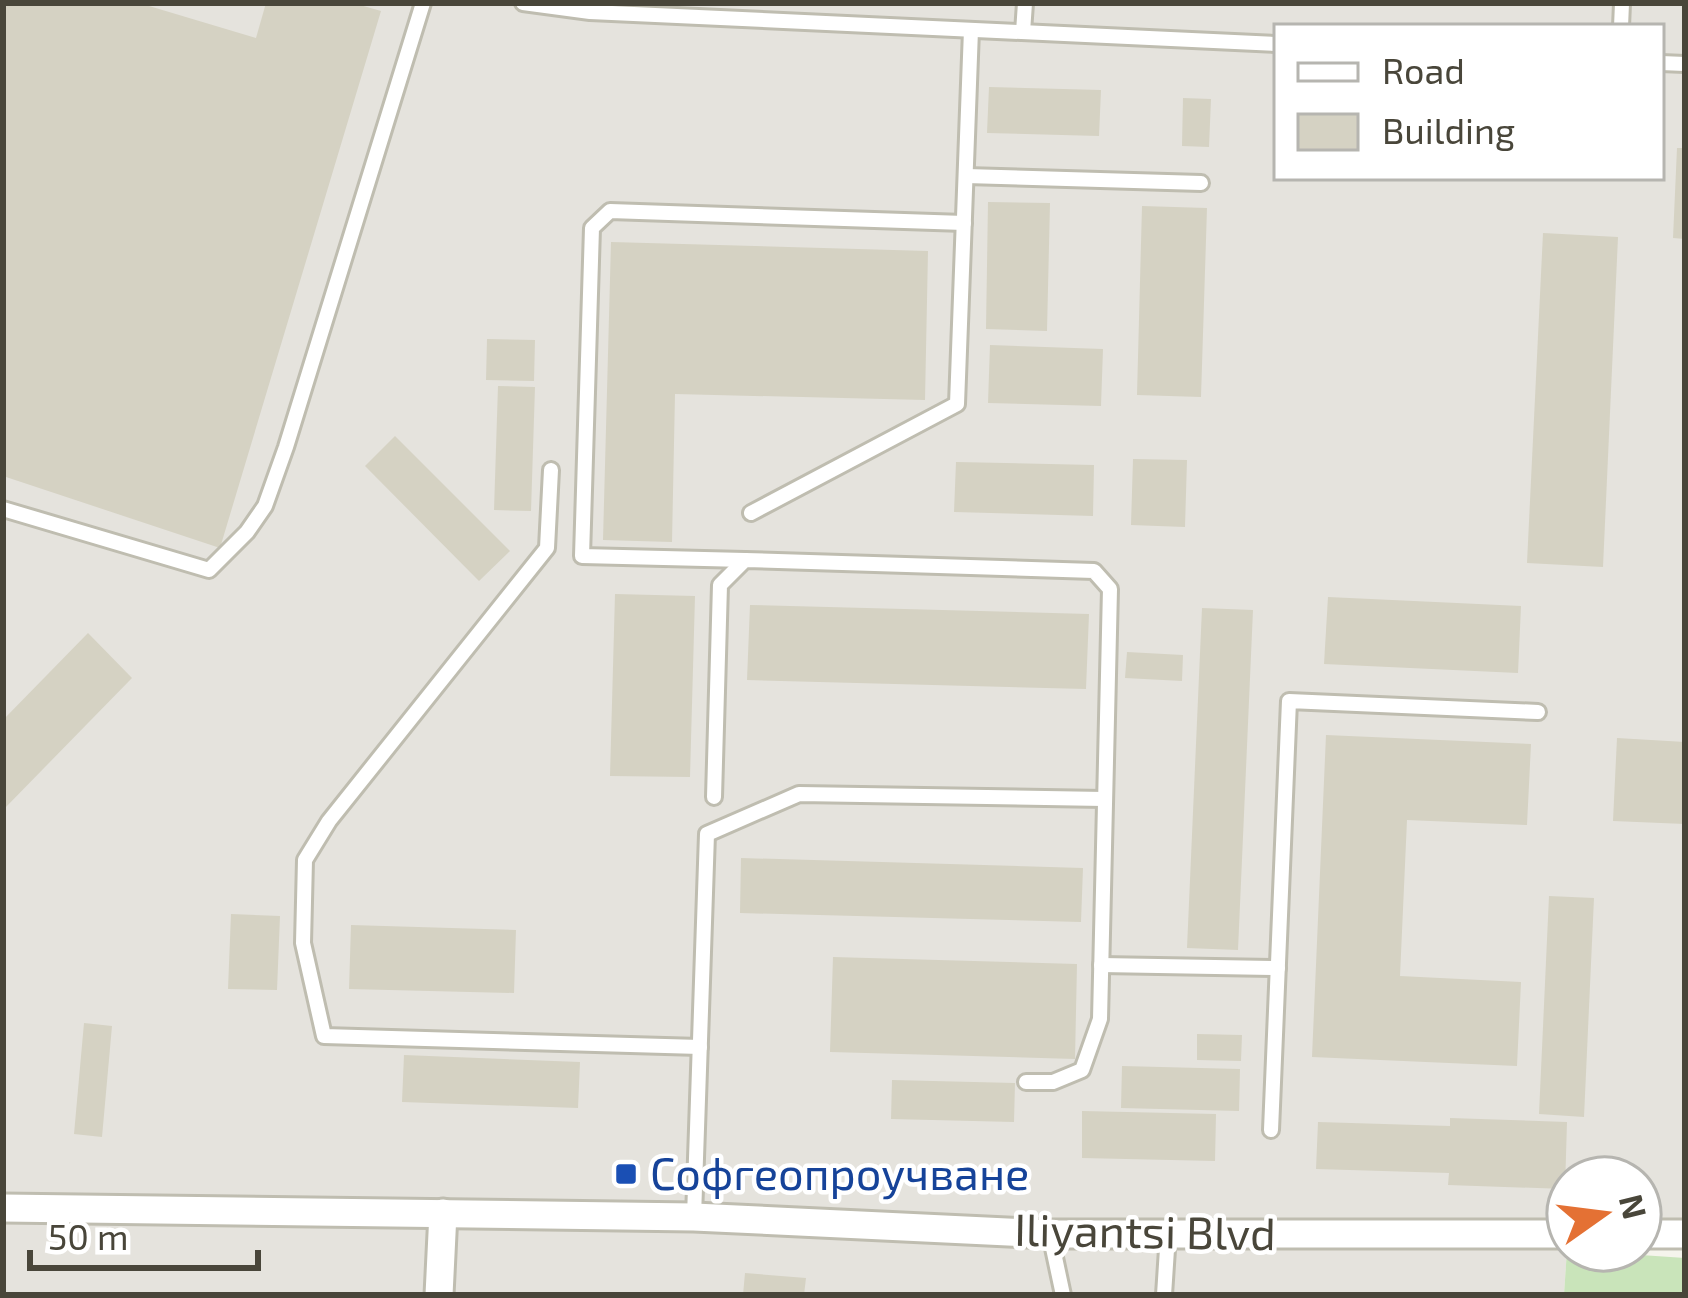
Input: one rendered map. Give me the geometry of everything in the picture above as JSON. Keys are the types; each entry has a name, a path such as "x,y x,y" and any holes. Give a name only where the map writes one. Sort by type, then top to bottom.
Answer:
{"street":[{"name":"Iliyantsi Blvd","path":"3,1208 694,1217 1050,1234 1544,1234"},
{"path":"442,1214 445,1294"}],"lane":[{"path":"3,509 209,570 247,532 265,506 286,447 423,3"},
{"path":"523,3 590,12 1274,44"},
{"path":"1023,32 1025,3"},
{"path":"751,513 957,404 971,30"},
{"path":"966,176 1202,183"},
{"path":"964,223 610,211 592,228 582,556 1094,572 1110,589 1100,1019 1082,1070 1053,1082 1026,1082"},
{"path":"551,470 547,548 329,821 304,860 303,943 324,1036 700,1047"},
{"path":"714,797 720,585 746,560"},
{"path":"1271,1130 1288,701 1538,712"},
{"path":"694,1217 707,834 799,794 1104,799"},
{"path":"1101,964 1278,968"},
{"path":"1050,1234 1063,1295"},
{"path":"1164,1295 1168,1234"}],"shaded area":[{"path":"3,3 1685,3 1685,1240 1664,1242 1664,1154 1544,1154 1544,1274 1565,1274 1564,1295 3,1295"}],"green space":[{"path":"1664,1257 1685,1258 1685,1295 1564,1295 1565,1274 1664,1274"}],"building":[{"path":"3,3 139,3 256,38 266,3 353,3 381,11 220,548 3,476"},
{"path":"989,87 1101,90 1099,136 987,133"},
{"path":"1183,98 1211,99 1209,147 1182,146"},
{"path":"1677,148 1685,148 1685,239 1673,238"},
{"path":"988,202 1050,203 1047,331 986,329"},
{"path":"1142,206 1207,208 1201,397 1137,395"},
{"path":"1543,233 1618,237 1603,567 1527,563"},
{"path":"611,242 928,251 925,400 675,394 672,542 603,540"},
{"path":"487,339 535,340 534,381 486,380"},
{"path":"990,345 1103,349 1101,406 988,403"},
{"path":"498,386 535,387 531,511 494,510"},
{"path":"395,436 510,551 479,581 365,466"},
{"path":"1133,459 1187,460 1185,527 1131,525"},
{"path":"956,462 1094,465 1093,516 954,512"},
{"path":"615,594 695,596 690,777 610,776"},
{"path":"1328,597 1521,606 1518,673 1324,664"},
{"path":"750,605 1089,614 1086,689 747,680"},
{"path":"1202,608 1253,610 1238,950 1187,948"},
{"path":"88,633 132,678 3,810 3,720"},
{"path":"1127,652 1183,655 1182,681 1125,678"},
{"path":"1326,735 1531,744 1527,825 1407,820 1400,976 1521,982 1517,1066 1312,1057"},
{"path":"1617,738 1685,742 1685,824 1613,821"},
{"path":"741,858 1083,868 1081,922 740,913"},
{"path":"1549,896 1594,898 1584,1117 1539,1114"},
{"path":"231,914 280,916 277,990 228,989"},
{"path":"351,925 516,930 514,993 349,989"},
{"path":"833,957 1077,964 1075,1059 830,1052"},
{"path":"84,1023 112,1026 102,1137 74,1134"},
{"path":"1197,1034 1242,1035 1241,1061 1197,1060"},
{"path":"404,1055 580,1062 578,1108 402,1102"},
{"path":"1122,1066 1240,1069 1239,1111 1121,1108"},
{"path":"892,1080 1015,1083 1014,1122 891,1119"},
{"path":"1082,1111 1216,1114 1215,1161 1082,1158"},
{"path":"1450,1118 1567,1122 1566,1154 1544,1154 1544,1188 1448,1185 1449,1173 1316,1169 1318,1122 1450,1126"},
{"path":"745,1273 806,1278 804,1295 743,1295"}],"place":[{"name":"Софгеопроучване","path":"626,1174"}]}
